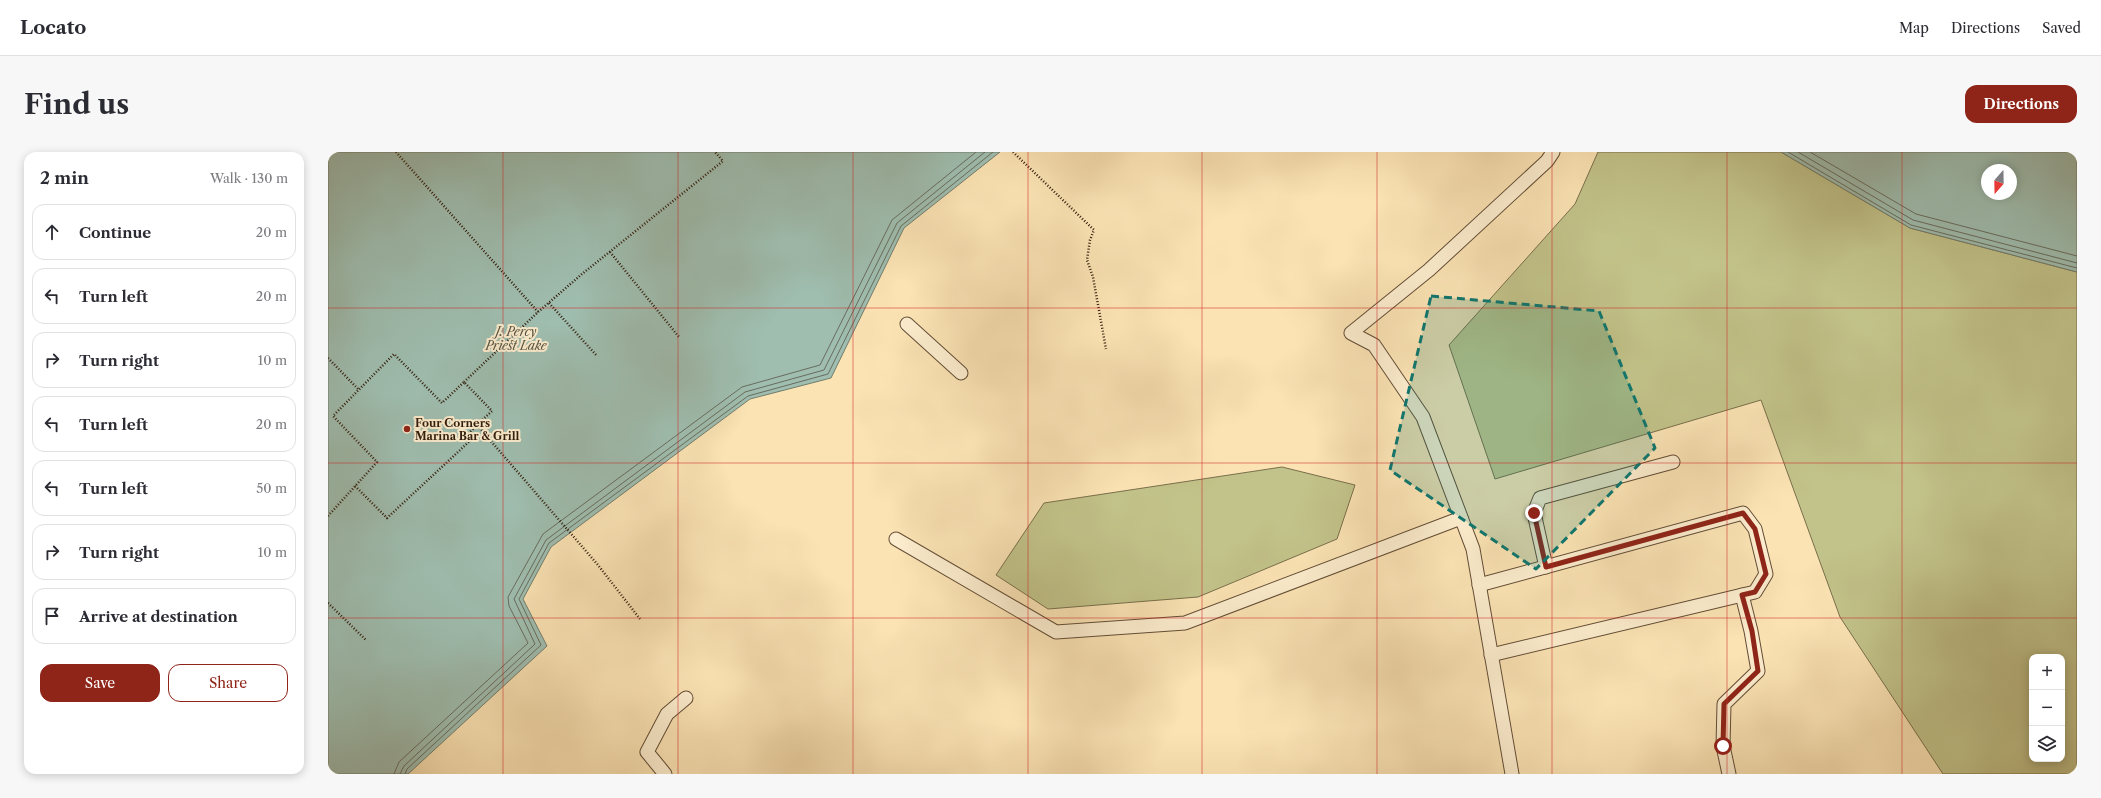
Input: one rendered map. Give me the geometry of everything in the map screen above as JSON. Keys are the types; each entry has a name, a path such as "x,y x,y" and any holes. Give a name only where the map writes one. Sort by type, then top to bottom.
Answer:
{"lane":[{"path":"1512,774 1473,549 1423,417 1374,345 1351,333 1428,270 1547,161 1553,152"},
{"path":"907,324 961,373"},
{"path":"1546,567 1534,513 1540,498 1673,462"},
{"path":"1479,585 1743,513 1755,529 1766,574 1755,592 1491,655"},
{"path":"896,539 1056,632 1185,623 1461,518"},
{"path":"1729,774 1723,746 1724,704 1758,671 1752,631 1742,595"},
{"path":"666,774 647,752 668,714 686,698"}],"path":[{"path":"396,152 538,312"},
{"path":"328,516 377,462 333,416 394,354 442,403 538,312 723,161 715,152"},
{"path":"1013,152 1094,230 1090,240 1087,260 1093,277 1106,349"},
{"path":"610,252 678,337"},
{"path":"549,303 597,356"},
{"path":"328,358 359,390"},
{"path":"355,486 387,518 473,438 468,433 492,411 464,382"},
{"path":"477,425 598,565 640,619"},
{"path":"328,603 366,640"}],"highlighted area":[{"path":"1431,296 1599,311 1655,448 1536,569 1390,470"}],"green space":[{"path":"1598,152 1781,152 1910,228 2077,272 2077,774 1943,774 1840,617 1761,400 1495,479 1449,345 1575,204"},
{"path":"1282,467 1355,485 1337,539 1198,597 1048,609 996,575 1044,503"}],"water":[{"name":"J. Percy Priest Lake","path":"328,152 1000,152 904,228 831,378 750,399 551,547 523,599 547,646 408,774 328,774"},
{"path":"1781,152 2075,152 2077,155 2077,272 1910,228"}],"place":[{"name":"Four Corners Marina Bar & Grill","path":"407,429"}],"route":[{"path":"1534,513 1546,567 1743,513 1755,529 1766,574 1755,592 1742,595 1752,631 1758,671 1749,682 1724,704 1723,746"}]}
